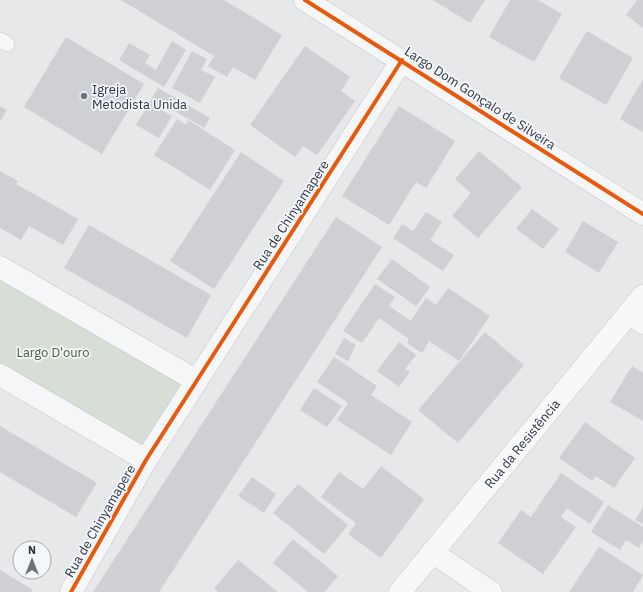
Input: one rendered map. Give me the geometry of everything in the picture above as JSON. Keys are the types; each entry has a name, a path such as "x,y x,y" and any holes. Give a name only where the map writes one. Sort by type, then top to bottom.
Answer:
{"street":[{"name":"Largo Dom Gonçalo de Silveira","path":"305,0 643,214"},
{"name":"Rua de Chinyamapere","path":"71,592 146,460 402,60"},
{"path":"0,267 197,381"},
{"name":"Rua da Resistência","path":"400,592 432,552 636,318 643,296"},
{"path":"0,375 146,460"},
{"path":"432,552 491,592"}],"green space":[{"name":"Largo D'ouro","path":"0,267 197,381 146,460 0,375"}],"building":[{"path":"121,0 224,0 282,35 255,80 233,67 227,77 208,66 214,56"},
{"path":"433,0 485,0 470,23"},
{"path":"510,0 538,0 562,14 534,62 489,37"},
{"path":"637,0 643,0 643,28 626,15"},
{"path":"587,31 633,58 606,105 559,78"},
{"name":"Igreja Metodista Unida","path":"66,37 144,84 102,154 24,107"},
{"path":"172,41 186,50 164,87 119,60 129,43 150,55 145,63 156,70"},
{"path":"305,46 350,77 341,91 355,101 317,155 303,146 295,157 250,125"},
{"path":"192,51 207,59 201,70 215,77 200,103 172,88"},
{"path":"643,79 643,132 620,119"},
{"path":"158,88 210,118 204,128 166,106 163,111 172,116 159,138 136,125"},
{"path":"0,106 7,110 0,122"},
{"path":"399,106 455,141 426,188 416,182 389,225 342,196"},
{"path":"177,119 186,125 188,120 235,150 210,190 154,155"},
{"path":"479,151 522,187 478,238 452,216 471,193 455,179"},
{"path":"241,152 284,181 214,289 170,261"},
{"path":"0,171 18,181 16,184 78,219 63,245 29,226 21,240 0,228"},
{"path":"532,209 559,229 543,249 516,229"},
{"path":"426,212 442,222 430,240 454,255 443,271 393,238 402,224 413,231"},
{"path":"336,217 382,247 159,592 93,592"},
{"path":"583,221 618,242 599,273 565,252"},
{"path":"89,225 211,295 187,338 64,268"},
{"path":"392,259 430,287 416,306 377,279"},
{"path":"375,284 395,297 389,306 411,321 426,298 436,305 448,288 490,316 459,361 429,341 422,353 407,343 409,339 379,318 362,343 343,331"},
{"path":"485,332 524,365 458,443 418,410"},
{"path":"344,338 356,345 348,361 335,354"},
{"path":"399,342 416,355 405,369 410,372 399,387 377,371"},
{"path":"334,357 377,386 371,395 412,422 391,455 337,420 348,403 317,382"},
{"path":"632,366 643,373 643,421 610,402"},
{"path":"314,388 342,406 327,427 300,410"},
{"path":"585,422 635,458 614,488 596,476 592,481 559,458"},
{"path":"0,426 97,483 76,517 0,472"},
{"path":"381,466 424,499 381,558 348,534 356,523 321,497 339,472 363,489"},
{"path":"561,473 604,502 590,524 567,508 561,517 576,527 543,574 498,543 521,510 531,517"},
{"path":"252,477 276,494 264,513 238,496"},
{"path":"298,484 348,525 324,554 273,513"},
{"path":"608,505 643,527 643,540 639,548 626,540 620,550 591,532"},
{"path":"643,507 643,524 635,520"},
{"path":"293,539 338,576 325,592 308,592 273,563"},
{"path":"599,547 643,575 633,592 569,592"},
{"path":"238,560 278,592 218,592 214,589"},
{"path":"0,570 12,577 12,580 16,580 33,590 31,592 0,592"}],"cycle path":[{"path":"305,0 643,214"},
{"path":"71,592 146,460 402,60"}],"place":[{"name":"Igreja Metodista Unida","path":"84,96"}]}
